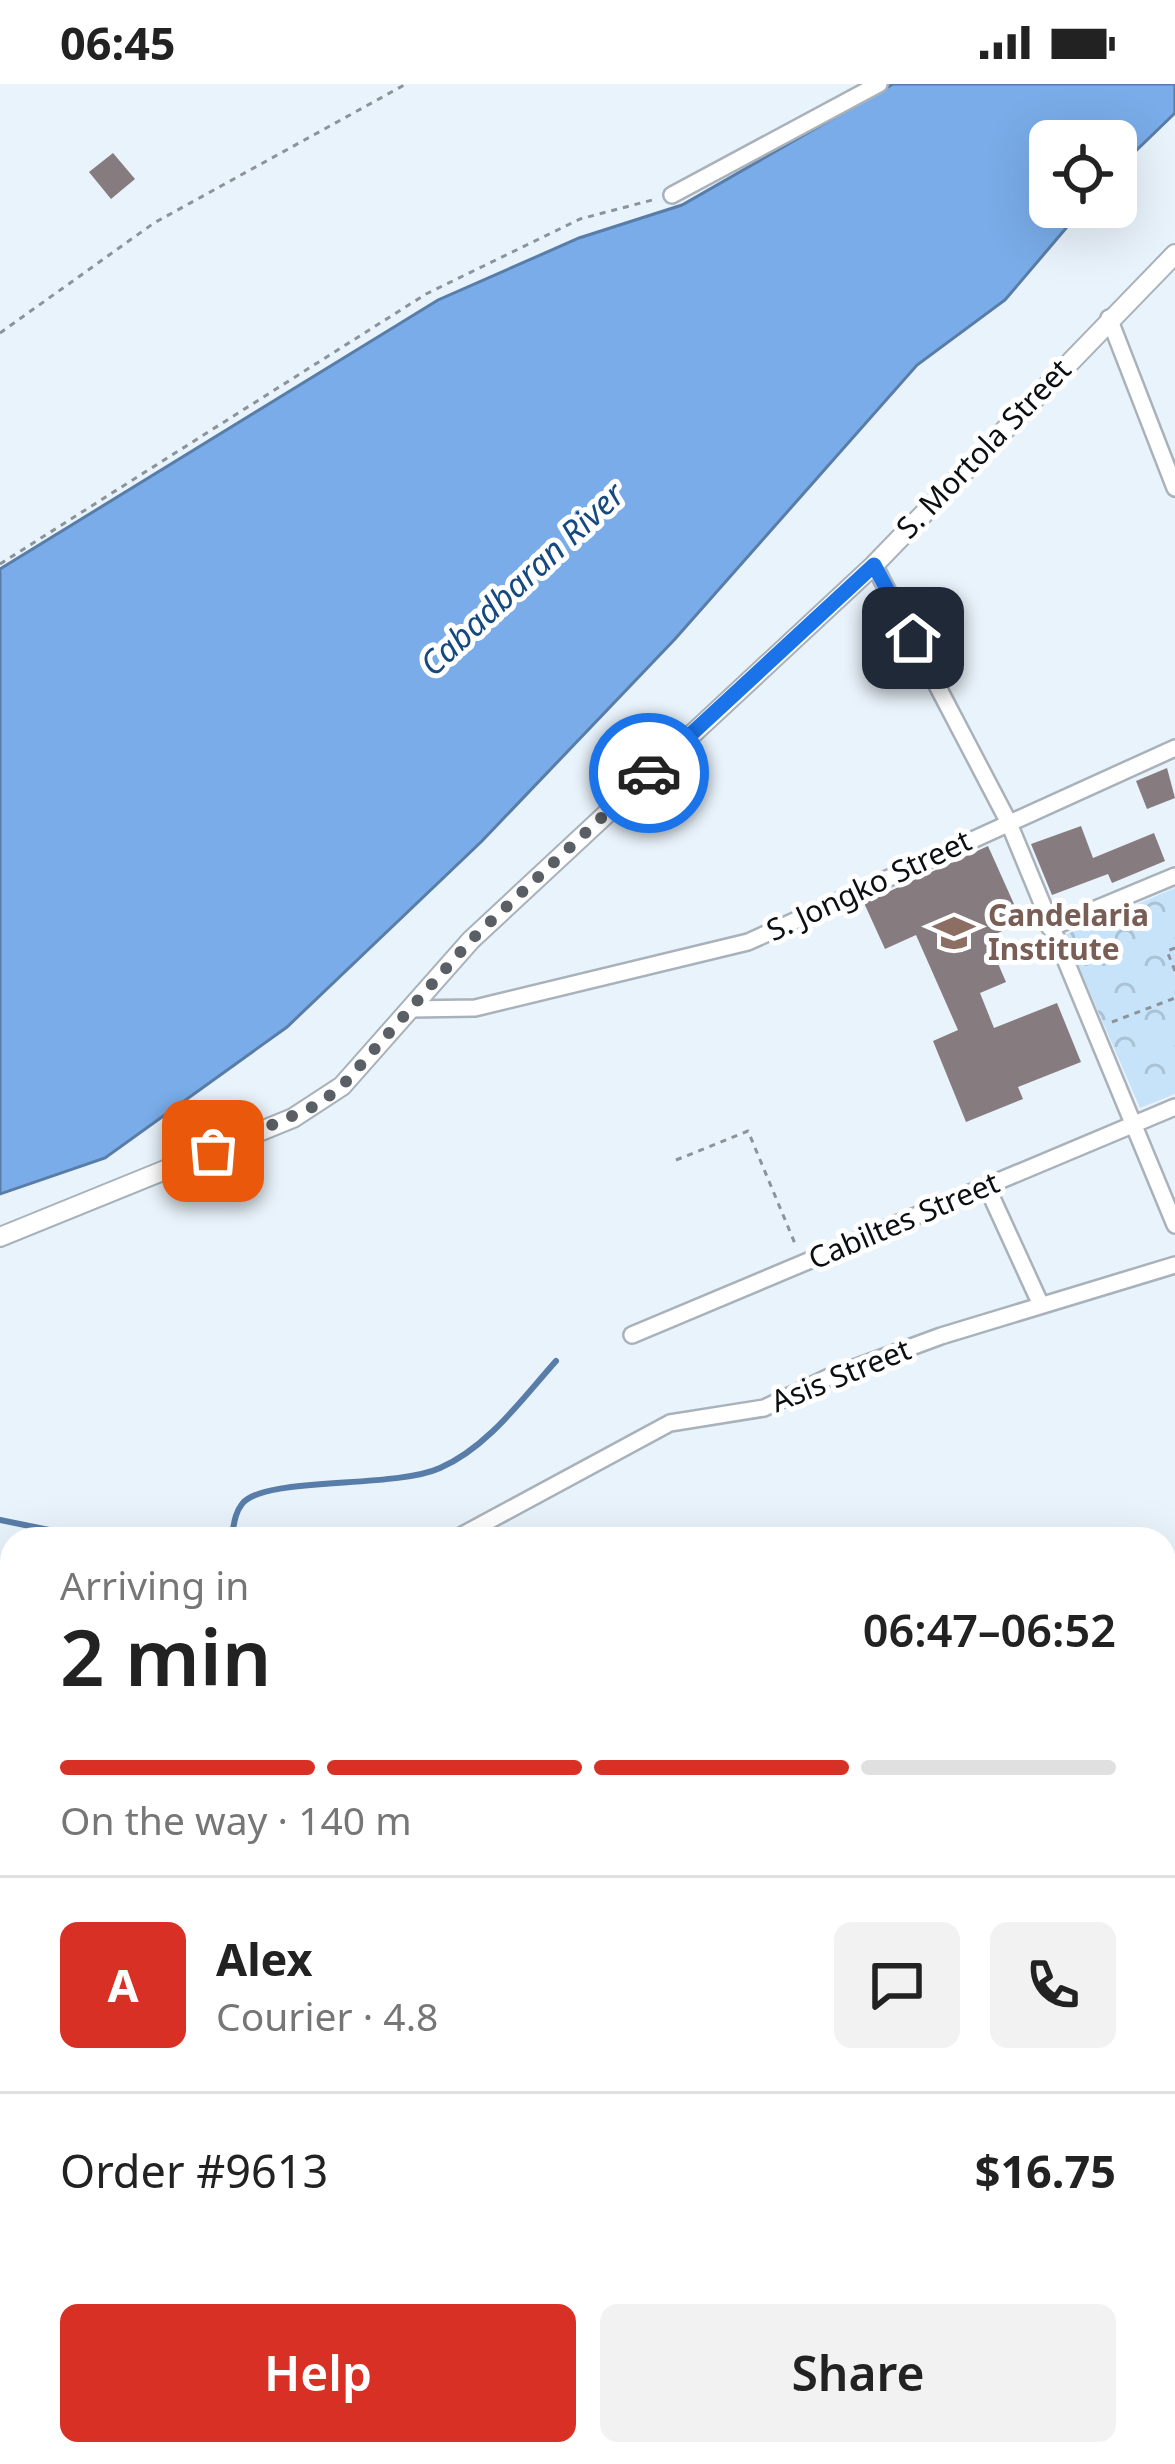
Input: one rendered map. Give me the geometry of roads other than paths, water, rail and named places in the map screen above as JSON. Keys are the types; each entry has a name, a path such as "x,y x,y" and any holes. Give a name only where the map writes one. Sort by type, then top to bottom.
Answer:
{"street":[{"path":"672,195 879,84"},
{"name":"S. Mortola Street","path":"0,1237 54,1219 317,1105 527,885 874,565 1175,254"},
{"path":"1109,318 1175,488"},
{"path":"874,565 1008,821 1175,1225"},
{"name":"S. Jongko Street","path":"410,1010 475,1008 748,942 1175,748"},
{"path":"1050,928 1175,876"},
{"name":"Cabiltes Street","path":"632,1335 1175,1107"},
{"path":"987,1186 1041,1305"},
{"name":"Asis Street","path":"477,1527 654,1429 764,1408 827,1378 1175,1265"}],"water":[{"name":"Cabadbaran River","path":"893,84 1175,84 1175,113 1137,150 1137,120 1029,120 1029,228 1066,228 1005,300 917,365 675,639 482,841 287,1027 105,1158 0,1194 0,569 438,300 579,238 682,205"}],"waterway":[{"path":"234,1527 239,1508 255,1495 393,1479 440,1468 474,1448 556,1361"},
{"path":"0,1520 35,1527"}],"place":[{"name":"Candelaria Institute","path":"954,933"}]}
